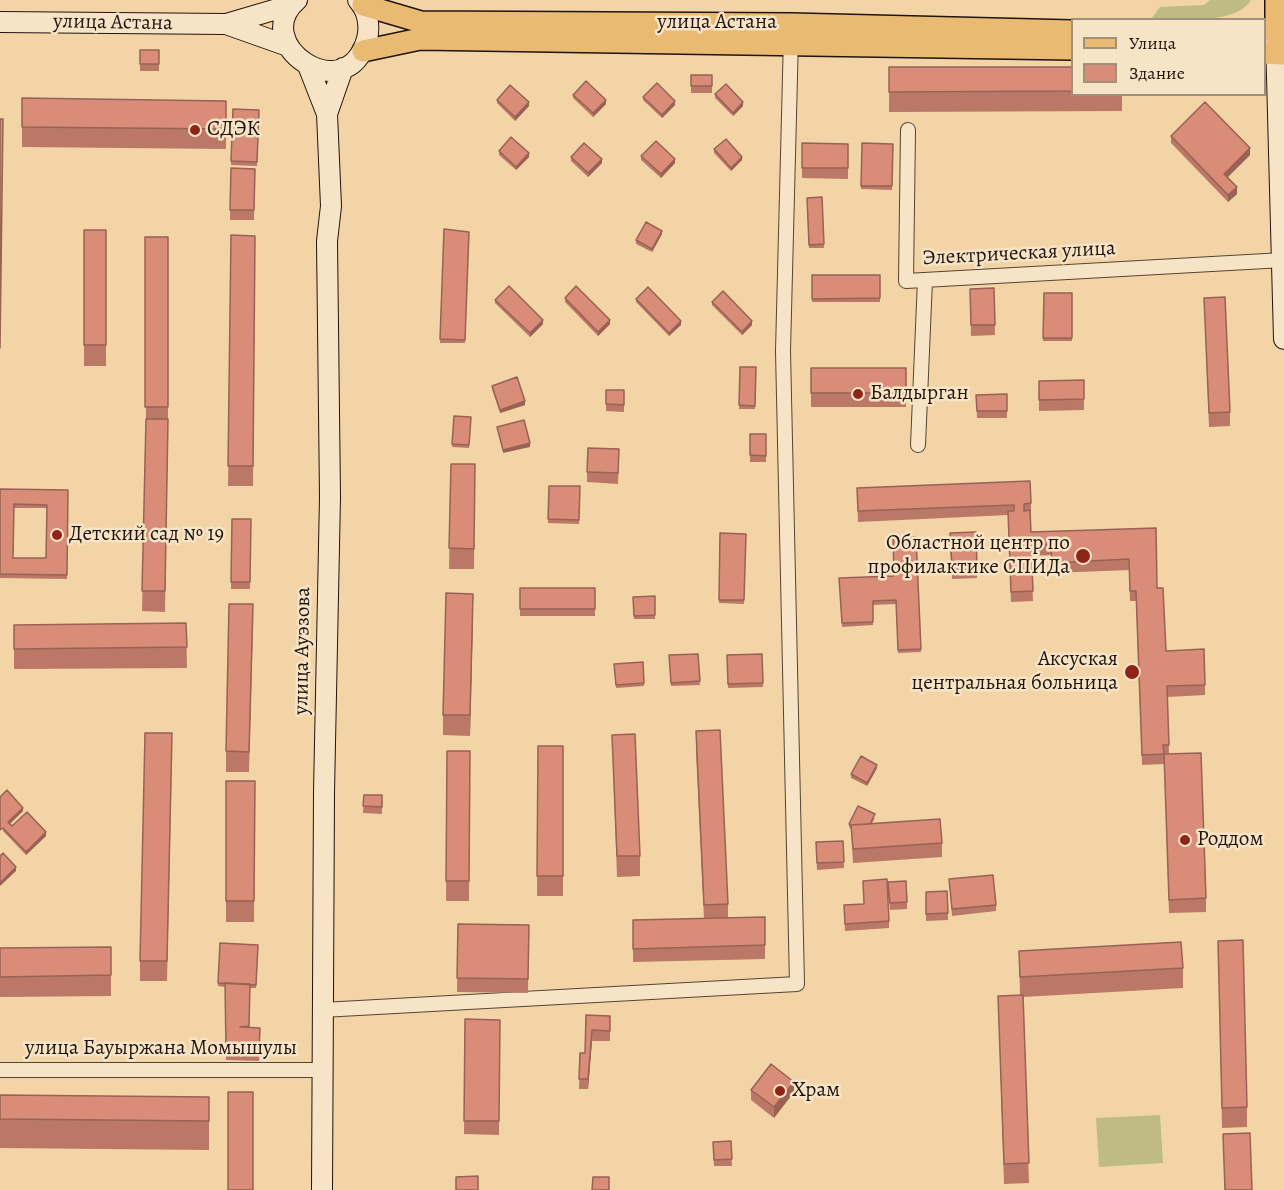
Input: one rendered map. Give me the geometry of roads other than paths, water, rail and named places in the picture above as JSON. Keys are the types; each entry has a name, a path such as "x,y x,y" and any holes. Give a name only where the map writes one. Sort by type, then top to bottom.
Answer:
{"main road":[{"path":"1275,45 1276,0"},
{"name":"улица Астана","path":"361,3 421,22 791,33 1071,49"},
{"name":"улица Астана","path":"363,51 420,39 1071,31"}],"street":[{"path":"294,3 284,25 288,45 296,58 309,68 326,71 343,68 363,51 370,28 361,3"},
{"path":"226,24 294,3"},
{"name":"улица Астана","path":"0,22 226,24"},
{"path":"226,24 288,45"},
{"path":"322,1010 797,984 783,351 791,33"},
{"path":"1275,45 1284,339"},
{"path":"309,68 327,114"},
{"path":"327,114 343,68"},
{"name":"улица Ауэзова","path":"322,1190 322,1010 330,497 327,242 331,206 327,114"},
{"name":"Электрическая улица","path":"908,130 906,281 1282,260"},
{"path":"918,445 925,280"},
{"name":"улица Бауыржана Момышулы","path":"0,1070 322,1070"}],"place":[{"name":"СДЭК","path":"195,130"},
{"name":"Балдырган","path":"858,394"},
{"name":"Детский сад № 19","path":"57,535"},
{"name":"Областной центр по профилактике СПИДа","path":"1083,556"},
{"name":"Аксуская центральная больница","path":"1132,672"},
{"name":"Роддом","path":"1185,840"},
{"name":"Храм","path":"780,1091"}]}
